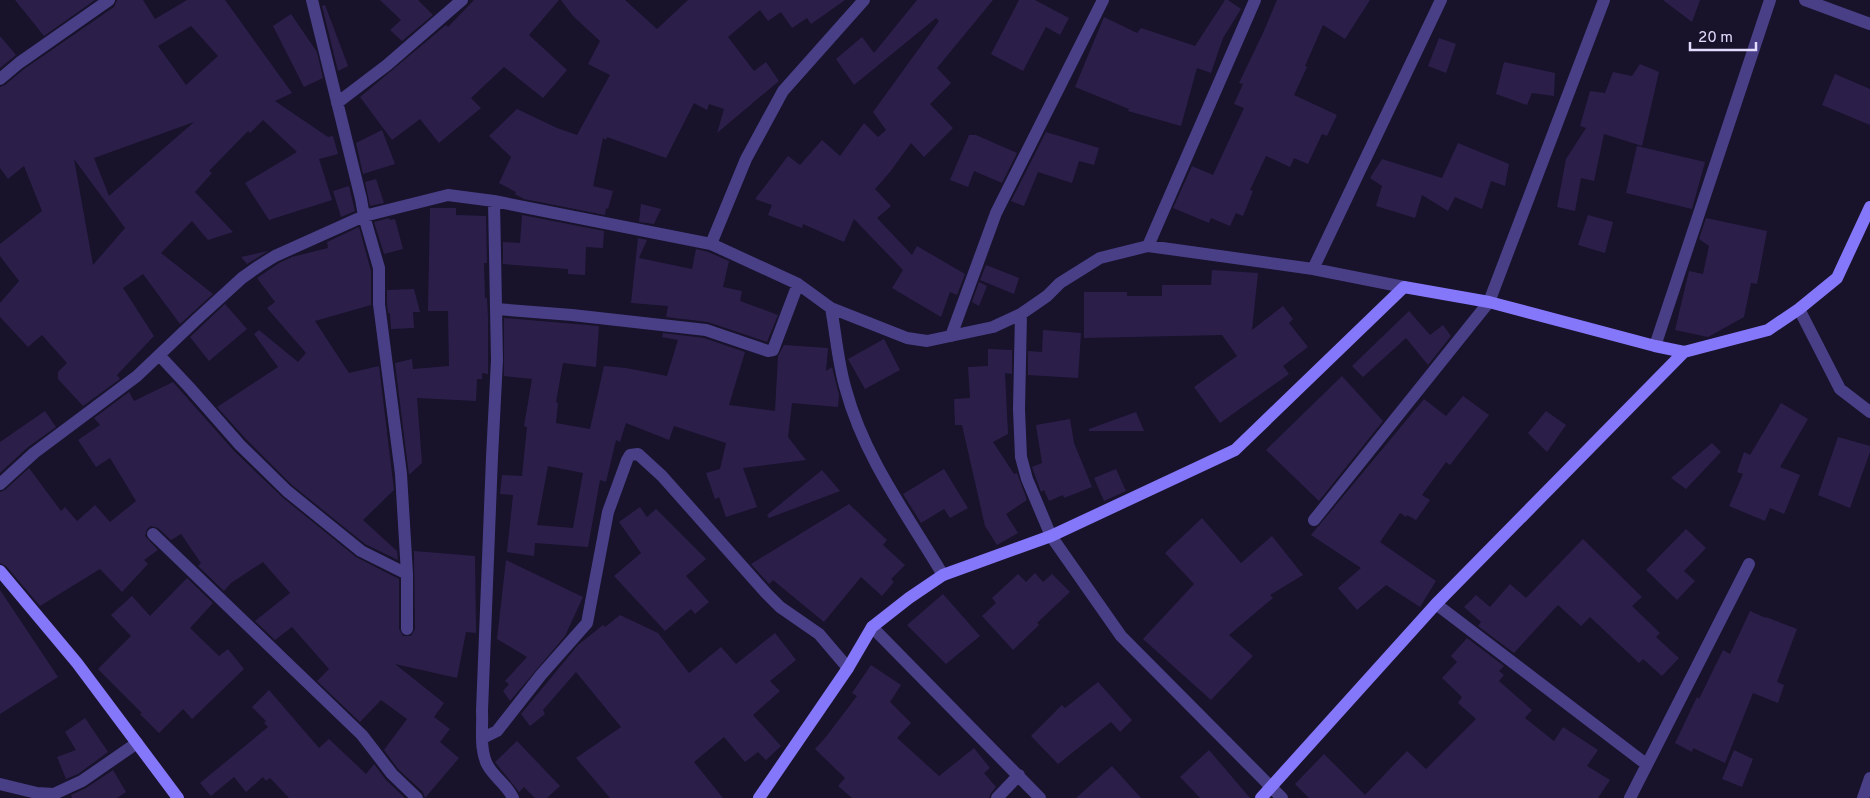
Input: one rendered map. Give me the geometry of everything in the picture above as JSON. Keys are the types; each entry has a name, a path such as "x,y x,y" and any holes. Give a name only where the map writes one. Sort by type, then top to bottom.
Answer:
{"street":[{"path":"0,79 19,63 109,0"},
{"path":"312,0 364,216 379,268 379,304 402,474 407,629"},
{"path":"337,103 387,65 462,0"},
{"path":"711,244 746,159 783,91 864,0"},
{"path":"951,336 996,212 1103,0"},
{"path":"1148,246 1256,0"},
{"path":"1313,269 1441,0"},
{"path":"1314,520 1489,302 1604,0"},
{"path":"1655,346 1770,0"},
{"path":"1805,0 1870,24"},
{"path":"0,484 34,453 137,376 242,278 259,266 276,256 364,216 448,196 494,200 711,244 798,284 831,308 907,338 927,341 993,327 1021,314 1047,296 1060,283 1100,258 1148,246 1313,269 1489,302 1684,352 1768,330 1799,309 1836,278 1870,207"},
{"path":"494,200 497,360 483,738 488,766 509,790 513,798"},
{"path":"496,309 572,315 706,330 768,352 773,350 775,346 798,284"},
{"path":"759,798 848,668 872,627 943,575 1051,536 1236,450 1404,287"},
{"path":"831,308 846,390 857,424 872,457 943,575"},
{"path":"1799,309 1840,389 1870,412"},
{"path":"1021,314 1019,409 1021,458 1051,536 1121,636 1282,798"},
{"path":"1261,798 1436,604 1684,352"},
{"path":"160,356 240,444 287,491 361,551 406,574"},
{"path":"483,738 497,731 541,675 587,623 608,512 627,460 630,455 634,454 642,457 662,476 766,593 780,607 819,634 848,668"},
{"path":"153,534 362,735 392,774 417,798"},
{"path":"1630,798 1749,564"},
{"path":"0,571 77,663 178,798"},
{"path":"1436,604 1646,764"},
{"path":"872,627 1019,774 1040,798"},
{"path":"0,784 37,793 54,794 82,782 137,743"},
{"path":"996,798 1019,774"},
{"path":"1863,798 1870,778"}],"building":[{"path":"15,0 95,0 44,36"},
{"path":"117,0 143,0 155,19 187,0 225,0 292,93 275,101 328,137 333,136 338,154 319,159 332,200 269,220 245,183 297,152 263,120 250,133 248,131 209,171 212,173 195,192 233,232 208,240 192,221 161,253 213,294 180,324 143,274 123,288 154,336 117,375 120,379 83,406 58,379 58,372 67,363 42,335 28,347 0,317 0,303 19,281 0,256 0,244 42,211 24,166 8,179 0,168 0,87 114,7","holes":["191,26 218,56 186,85 158,46","194,122 109,196 94,158","74,159 125,228 93,265"]},
{"path":"380,0 418,0 433,15 402,41 390,30 401,20"},
{"path":"474,0 559,0 529,35 567,70 543,98 504,67 471,98 481,108 439,143 420,119 392,140 360,97 446,25 448,27"},
{"path":"561,0 625,0 657,29 688,0 845,0 811,24 807,18 792,28 781,12 768,21 760,10 728,37 754,71 766,62 779,81 717,133 724,109 709,104 707,110 694,103 666,158 607,137 606,140 603,138 593,186 613,191 605,215 524,199 515,194 516,192 499,183 511,157 489,136 517,109 557,128 577,135 610,75 588,64 600,41 573,16"},
{"path":"917,0 993,0 937,68 951,83 930,104 953,128 924,157 911,143 875,189 891,206 877,218 912,255 917,246 965,274 957,295 950,292 941,317 892,288 903,270 854,219 844,242 803,224 802,228 768,215 772,205 755,199 788,156 800,165 822,140 840,156 864,123 878,137 886,130 873,112 939,21 936,18 854,85 836,59 862,37 874,53"},
{"path":"1019,0 1035,0 1069,18 1060,35 1046,27 1023,71 991,54"},
{"path":"1225,0 1241,9 1223,38 1211,73 1197,68 1181,126 1128,111 1129,109 1075,87 1104,17 1137,33 1141,28 1195,46"},
{"path":"1277,0 1370,0 1345,39 1323,25 1294,95 1337,115 1327,136 1322,134 1308,164 1294,158 1290,167 1266,156 1250,190 1253,191 1243,216 1236,213 1230,226 1211,218 1209,223 1173,208 1192,166 1213,175 1244,108 1234,104 1243,84 1239,83"},
{"path":"1663,0 1700,0 1692,22"},
{"path":"325,5 348,66 338,71 322,6"},
{"path":"291,14 317,52 323,78 304,87 273,26"},
{"path":"0,36 16,55 0,68"},
{"path":"1439,38 1456,44 1446,73 1428,66"},
{"path":"1504,62 1555,73 1554,96 1532,93 1527,105 1496,94"},
{"path":"1640,64 1659,72 1642,146 1604,134 1594,181 1581,178 1575,211 1557,207 1566,159 1586,128 1580,126 1590,91 1605,93 1613,72 1632,76"},
{"path":"1835,74 1870,89 1870,125 1822,105"},
{"path":"382,130 395,164 363,174 356,143"},
{"path":"1046,132 1099,148 1094,165 1079,161 1072,183 1038,172 1024,206 1011,201"},
{"path":"969,135 976,135 1017,153 1002,183 974,171 968,187 950,180"},
{"path":"1458,143 1509,164 1505,186 1491,181 1482,209 1455,197 1448,211 1422,195 1415,218 1376,206 1382,186 1370,178 1382,159 1442,178"},
{"path":"1637,146 1705,162 1692,209 1626,193"},
{"path":"376,179 384,203 370,206 365,182"},
{"path":"349,186 355,211 341,217 333,191"},
{"path":"641,204 661,209 654,224 639,222"},
{"path":"430,208 456,208 456,215 486,216 487,263 484,263 485,298 487,298 488,318 488,374 482,373 482,379 477,379 476,401 417,398 422,463 409,475 395,363 412,359 413,369 449,366 448,311 428,311"},
{"path":"522,215 604,231 603,248 586,247 585,275 568,274 568,269 503,264 503,242 520,243"},
{"path":"1588,215 1613,222 1605,253 1578,245"},
{"path":"389,218 390,220 395,219 403,249 384,254 374,222"},
{"path":"1706,218 1767,231 1757,284 1751,283 1744,317 1708,337 1675,330 1689,271 1703,274 1709,246 1699,239"},
{"path":"359,227 371,271 371,305 315,321 349,373 379,366 394,490 363,520 397,551 398,560 365,544 292,485 217,407 278,367 254,334 259,330 298,362 306,353 267,308 275,302 257,278 279,263 292,257 328,248 327,242"},
{"path":"638,238 647,240 639,258 692,269 696,249 729,261 723,287 742,291 740,301 778,315 767,342 708,322 666,317 668,306 631,303"},
{"path":"268,251 247,264 241,257"},
{"path":"986,265 1019,278 1014,294 980,280"},
{"path":"1212,270 1258,273 1252,330 1283,306 1293,319 1289,323 1308,347 1283,366 1289,374 1220,423 1194,387 1237,356 1222,335 1084,338 1084,292 1127,292 1127,296 1162,296 1162,285 1211,285"},
{"path":"979,282 987,286 979,306 972,302"},
{"path":"414,289 420,312 413,312 414,328 391,329 387,290"},
{"path":"225,304 247,329 209,361 190,337"},
{"path":"1409,311 1430,335 1443,325 1451,336 1428,365 1406,338 1363,377 1352,366"},
{"path":"504,318 599,326 596,367 563,363 556,402 558,403 556,423 590,429 604,366 667,376 678,340 662,337 663,333 704,338 745,352 729,405 775,411 778,356 784,345 828,348 826,371 832,367 839,395 838,407 792,403 788,437 806,460 743,468 757,507 726,517 719,497 715,499 706,473 720,469 726,443 674,426 669,440 626,423 620,442 616,440 606,482 600,480 588,547 535,543 534,556 507,552 513,495 500,494 502,475 522,476 527,427 524,426 532,379 504,376","holes":["548,466 583,473 573,528 537,525"]},
{"path":"1043,330 1081,333 1078,378 1028,375 1028,351 1042,352"},
{"path":"884,339 900,370 865,389 848,359"},
{"path":"988,349 1012,350 1012,374 1005,373 1008,434 993,442 1014,474 1017,473 1027,500 1006,514 1018,533 997,545 985,526 962,425 955,425 954,399 970,398 968,367 988,366"},
{"path":"1342,376 1383,421 1319,501 1266,450"},
{"path":"173,382 234,451 282,497 356,557 399,579 399,629 403,636 411,636 415,629 414,551 475,556 476,633 466,632 457,678 395,664 444,703 434,717 450,729 440,742 459,758 425,798 423,792 398,769 384,750 407,719 381,700 360,722 317,681 329,669 292,627 275,640 255,621 290,593 263,562 231,583 224,591 198,566 201,563 181,534 171,540 158,528 151,526 147,529 145,536 158,550 144,560 148,564 122,592 100,569 40,606 6,566 0,563 0,492 5,490 29,468 61,511 65,507 77,521 95,505 110,522 136,501 110,458 96,467 78,440 100,425 94,418 129,392 134,401"},
{"path":"1463,396 1489,415 1450,465 1446,462 1422,495 1430,500 1416,520 1400,513 1380,542 1436,581 1420,607 1386,585 1357,610 1338,588 1361,568 1311,535 1424,399 1446,416"},
{"path":"1781,403 1808,419 1780,467 1800,475 1784,514 1770,508 1765,521 1729,506 1743,474 1737,472 1744,452 1750,455"},
{"path":"45,411 56,427 28,447 0,473 0,442"},
{"path":"1546,411 1566,425 1547,452 1528,433"},
{"path":"1136,412 1144,431 1089,431 1089,429"},
{"path":"1070,419 1074,443 1092,487 1064,498 1063,495 1049,501 1044,490 1041,492 1032,467 1042,463 1036,425"},
{"path":"1838,437 1870,446 1870,452 1850,508 1818,495"},
{"path":"1712,443 1721,452 1686,489 1671,478"},
{"path":"944,469 968,508 950,518 944,509 921,523 903,494"},
{"path":"1116,469 1126,491 1104,501 1094,478"},
{"path":"822,470 840,491 769,518 767,515"},
{"path":"849,504 887,540 883,545 905,565 891,579 894,582 882,596 861,577 824,622 773,580 769,584 751,564"},
{"path":"640,507 647,517 656,509 706,559 686,576 709,602 695,614 691,609 665,631 614,576 641,553 619,522"},
{"path":"1202,518 1241,563 1272,536 1303,575 1270,595 1273,598 1229,635 1253,656 1211,700 1143,639 1194,584 1165,553"},
{"path":"1686,529 1706,548 1684,571 1695,581 1677,600 1646,570"},
{"path":"1583,539 1642,597 1632,606 1660,633 1656,637 1679,658 1662,676 1643,659 1639,663 1590,617 1581,626 1558,605 1514,653 1478,626 1481,622 1464,607 1476,595 1490,607 1510,584 1526,598"},
{"path":"506,560 583,597 565,636 510,701 503,691 509,684 505,681 527,657 497,639"},
{"path":"1035,573 1043,582 1052,574 1070,592 1037,623 1039,625 1013,650 982,616 996,603 992,598 1018,574 1026,582"},
{"path":"187,578 213,603 190,628 219,656 228,649 244,669 192,719 183,709 159,733 98,669 131,636 111,615 132,596 150,616"},
{"path":"0,590 58,677 0,714"},
{"path":"943,594 980,636 946,664 907,625"},
{"path":"1750,611 1797,629 1777,682 1784,685 1778,703 1753,693 1725,763 1693,748 1692,752 1675,743 1697,697 1699,699 1723,650 1730,654"},
{"path":"620,615 658,633 689,673 721,647 736,664 775,633 796,660 770,681 780,691 753,715 781,746 766,760 758,752 745,762 724,737 694,762 723,798 610,798 576,758 621,727 576,672 543,710 545,714 530,726 521,714 578,645 603,625 605,627"},
{"path":"1467,638 1504,666 1499,671 1504,675 1499,681 1532,710 1525,718 1554,741 1563,727 1598,750 1587,766 1610,780 1598,798 1309,798 1295,784 1324,754 1365,795 1407,751 1426,769 1476,719 1458,703 1462,697 1442,678 1457,662 1451,656"},
{"path":"871,665 901,685 890,702 911,723 897,738 939,776 974,748 990,768 984,773 996,787 989,798 852,798 838,786 845,778 815,749 857,696 852,693"},
{"path":"1098,682 1132,720 1120,732 1111,722 1058,764 1031,736 1062,705 1065,708"},
{"path":"269,690 319,748 329,739 366,774 374,764 386,780 405,798 289,798 270,778 266,781 263,777 246,792 234,777 211,796 200,783 268,727 264,723 266,721 252,707"},
{"path":"85,718 108,752 78,774 66,779 57,757 76,750 65,732"},
{"path":"517,741 560,786 547,798 535,798 524,787 519,792 495,762"},
{"path":"1209,750 1250,798 1200,798 1180,777"},
{"path":"1734,750 1753,759 1742,787 1722,779"},
{"path":"1112,766 1141,798 1076,798"},
{"path":"113,770 126,792 117,798 72,798 71,795 86,788"}]}
